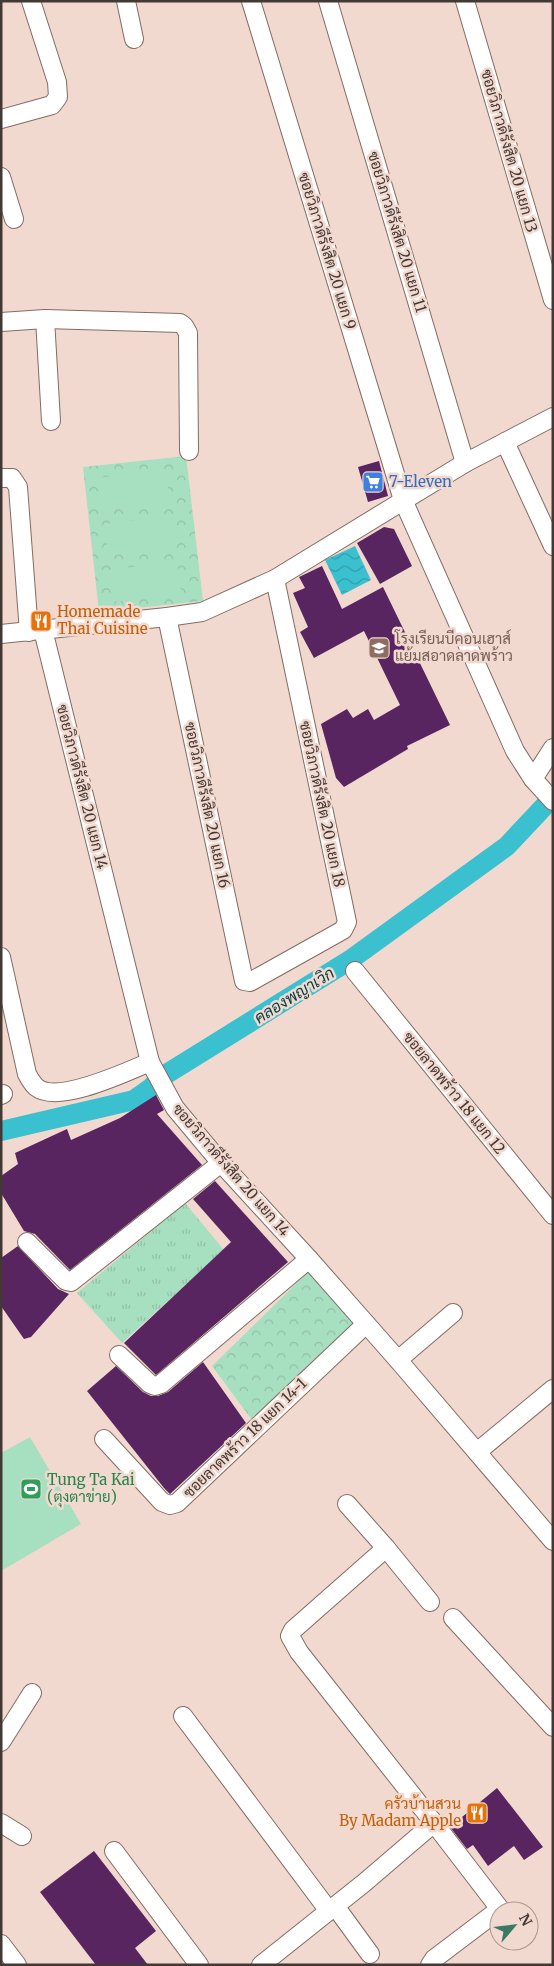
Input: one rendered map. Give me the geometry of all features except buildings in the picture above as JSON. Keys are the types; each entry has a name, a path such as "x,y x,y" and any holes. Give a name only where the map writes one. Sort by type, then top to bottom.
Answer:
{"street":[{"path":"1,119 52,104 58,97 57,82 32,1"},
{"path":"126,1 134,40"},
{"name":"ซอยวิภาวดีรังสิต 20 แยก 9","path":"251,1 404,500 515,751 533,779 553,801"},
{"name":"ซอยวิภาวดีรังสิต 20 แยก 11","path":"328,1 465,463"},
{"name":"ซอยวิภาวดีรังสิต 20 แยก 13","path":"465,1 553,300"},
{"path":"1,178 14,219"},
{"path":"1,322 45,319 174,322 184,326 188,333 189,451"},
{"path":"45,319 51,421"},
{"path":"1,634 202,612 275,579 465,463 553,417"},
{"path":"505,442 553,546"},
{"name":"ซอยวิภาวดีรังสิต 20 แยก 14","path":"1,478 12,478 18,487 36,631 150,1062 175,1108 221,1163 398,1360 553,1541"},
{"name":"ซอยวิภาวดีรังสิต 20 แยก 18","path":"256,980 343,930 347,922 275,579"},
{"name":"ซอยวิภาวดีรังสิต 20 แยก 16","path":"167,617 244,980 250,982 256,980"},
{"path":"533,779 553,748"},
{"path":"1,957 27,1074 36,1088 52,1092 72,1091 150,1062"},
{"name":"ซอยลาดพร้าว 18 แยก 12","path":"355,971 553,1215"},
{"path":"26,1242 66,1282 71,1282 221,1163"},
{"path":"119,1355 150,1384 156,1386 161,1384 309,1259"},
{"path":"398,1360 452,1313"},
{"name":"ซอยลาดพร้าว 18 แยก 14-1","path":"104,1439 162,1502 170,1505 177,1503 366,1324"},
{"path":"477,1452 553,1389"},
{"path":"347,1504 430,1602"},
{"path":"386,1548 293,1630 290,1636 299,1652 500,1909 466,1934 430,1965"},
{"path":"453,1618 550,1718"},
{"path":"1,1742 32,1693"},
{"path":"183,1716 332,1909 370,1954"},
{"path":"1,1823 22,1836"},
{"path":"261,1965 332,1909 434,1823"},
{"path":"114,1851 199,1965"},
{"path":"1,1944 17,1965"}],"green space":[{"path":"186,456 203,601 99,612 83,467"},
{"path":"166,469 170,502 102,510 98,478"},
{"path":"173,515 176,547 108,556 104,524"},
{"path":"177,562 181,594 112,602 108,570"},
{"path":"185,1203 224,1250 122,1343 77,1293"},
{"path":"308,1272 357,1324 255,1424 212,1366"},
{"name":"Tung Ta Kai (ตุงตาข่าย)","path":"30,1437 81,1524 1,1571 1,1453"}],"water":[{"path":"355,546 371,580 342,595 325,560"}],"waterway":[{"name":"คลองพญาเวิก","path":"1,1131 134,1100 151,1088 160,1078 350,960 507,846 553,797"}],"place":[{"name":"7-Eleven","path":"373,482"},
{"name":"Homemade Thai Cuisine","path":"41,621"},
{"name":"โรงเรียนบีคอนเฮาส์ แย้มสอาดลาดพร้าว","path":"379,648"},
{"name":"Tung Ta Kai (ตุงตาข่าย)","path":"31,1489"},
{"name":"ครัวบ้านสวน By Madam Apple","path":"477,1813"}]}
